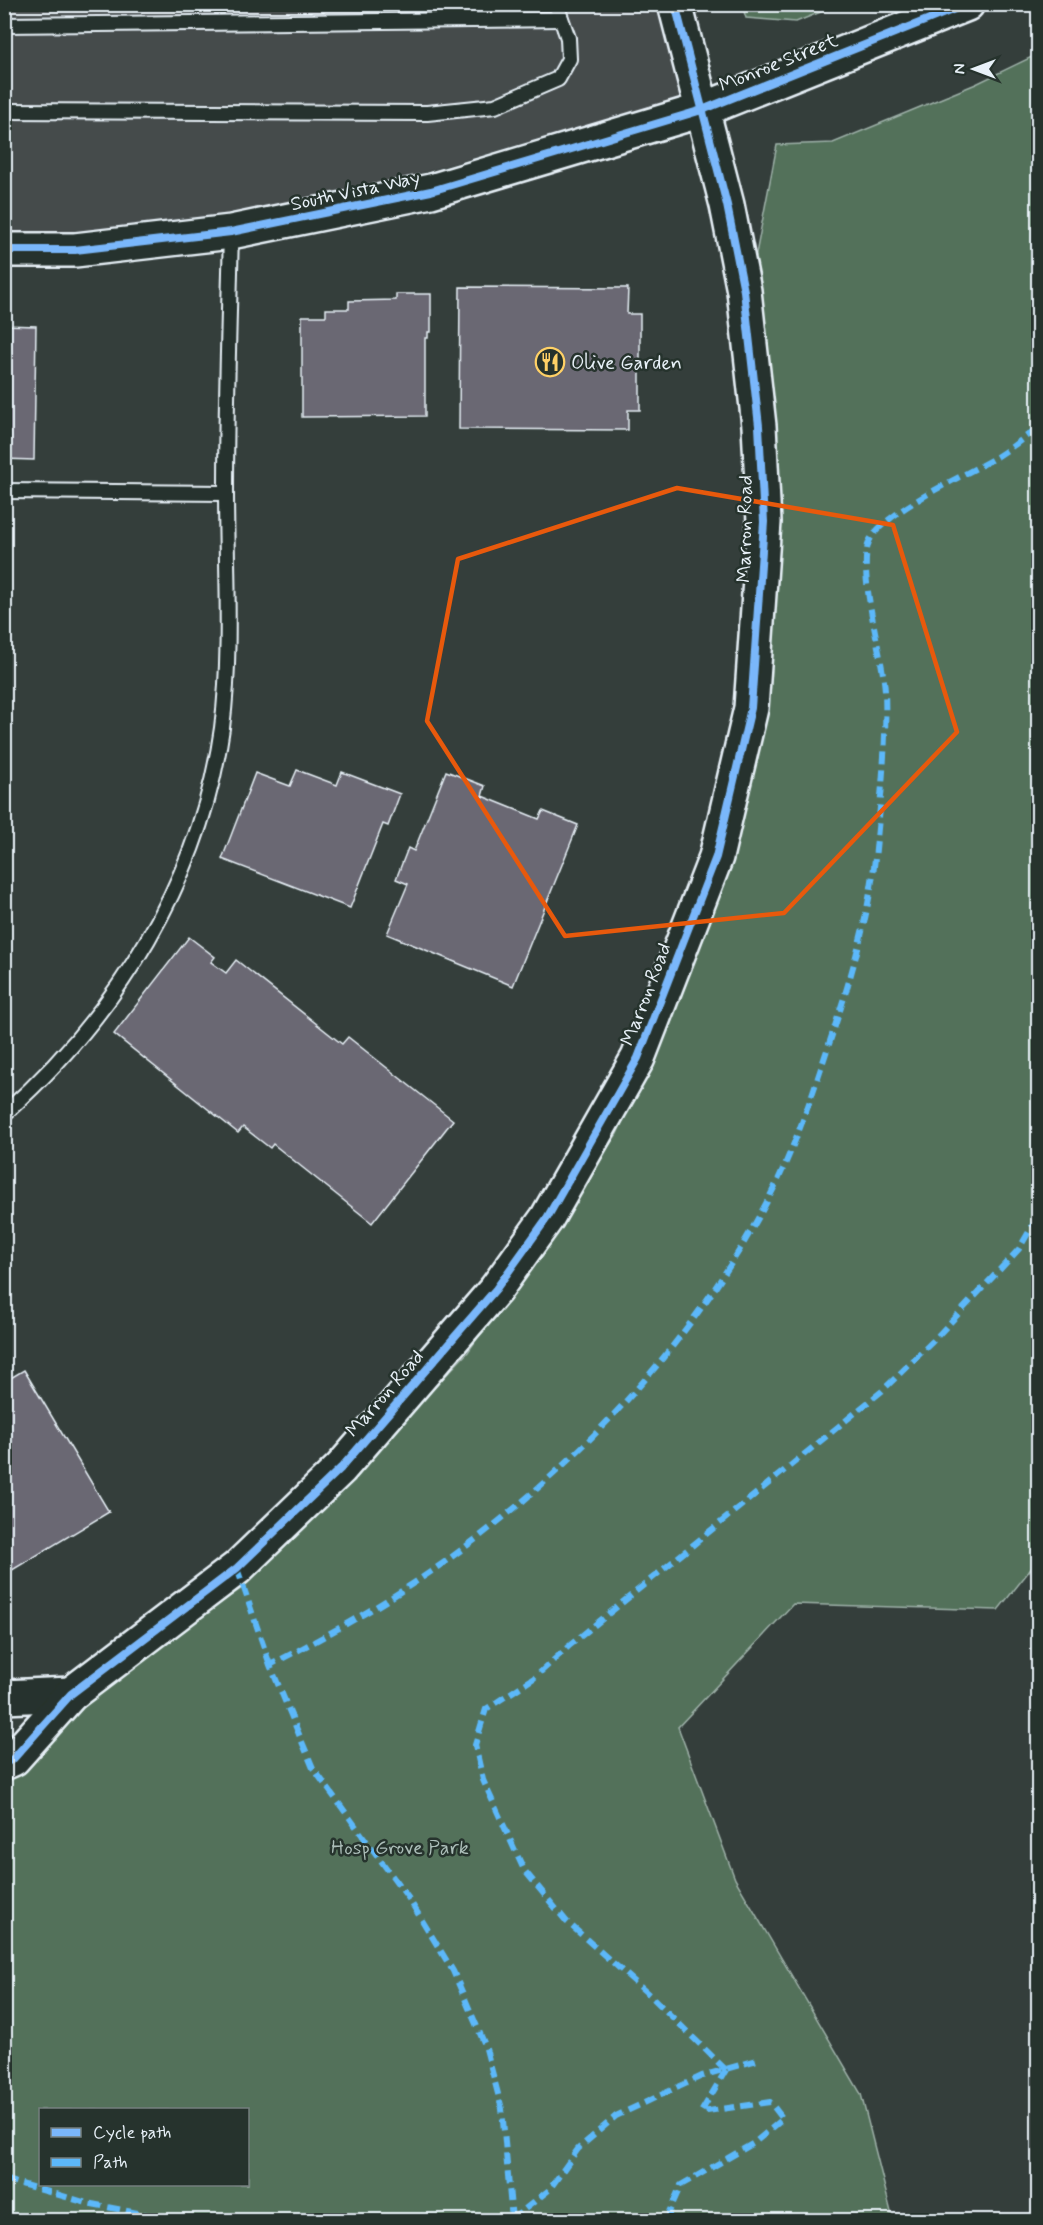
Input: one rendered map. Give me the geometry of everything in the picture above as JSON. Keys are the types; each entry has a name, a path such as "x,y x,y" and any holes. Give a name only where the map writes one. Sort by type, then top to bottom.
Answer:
{"main road":[{"name":"Marron Road","path":"4,1763 13,1759 71,1694 237,1568 341,1468 503,1280 548,1218 638,1058 716,857 751,708 764,522 760,438 744,291 727,205 675,4"},
{"name":"Monroe Street","path":"702,110 967,4"},
{"name":"South Vista Way","path":"4,250 75,250 231,232 431,191 702,110"},
{"path":"4,1697 71,1694"}],"lane":[{"path":"4,111 427,113 495,106 558,79 569,59 568,38 556,4"},
{"path":"4,25 561,19"},
{"path":"4,1114 24,1097 103,1010 143,952 172,894 203,818 222,728 227,647 226,493 231,232"},
{"path":"4,491 226,493"}],"highlighted area":[{"path":"677,488 893,525 957,732 784,913 565,936 427,721 458,559"}],"shaded area":[{"path":"4,5 676,5 694,94 255,221 5,250"}],"green space":[{"path":"742,4 838,5 796,22 746,18"},
{"name":"Hosp Grove Park","path":"1038,54 1038,1560 998,1610 793,1604 678,1727 735,1879 861,2094 893,2220 5,2220 5,1748 14,1745 245,1586 468,1352 617,1134 685,982 736,835 771,416 755,259 777,145 833,143 976,84"}],"building":[{"name":"Olive Garden","path":"460,287 628,288 627,314 640,314 640,410 628,410 628,430 459,429"},
{"path":"396,294 431,294 431,332 428,332 428,338 425,338 425,416 302,417 302,316 326,316 326,309 349,309 349,301 396,300"},
{"path":"4,325 36,326 34,460 4,459"},
{"path":"297,770 337,785 342,772 400,794 388,826 383,824 350,908 222,859 255,773 290,786"},
{"path":"446,771 485,786 482,796 539,819 543,811 578,825 513,986 387,934 408,884 396,879 408,848 414,851"},
{"path":"189,937 215,957 211,962 226,973 236,960 342,1044 348,1037 453,1120 372,1223 273,1144 270,1148 243,1127 238,1133 114,1034"},
{"path":"24,1370 109,1512 4,1575 4,1382"}],"marked path":[{"path":"512,2220 502,2109 485,2045 453,1971 409,1899 313,1768 270,1665 374,1608 435,1568 495,1524 552,1476 606,1423 655,1367 701,1308 742,1246 777,1182 803,1120 849,980 863,928 873,876 882,790 885,691 868,593 866,556 869,542 876,531 889,519 999,455 1038,428"},
{"path":"726,2070 654,1999 567,1922 524,1870 483,1780 475,1745 486,1709 534,1678 569,1646 882,1391 932,1342 1019,1249 1038,1216"},
{"path":"237,1568 270,1665"},
{"path":"511,2220 549,2190 578,2149 616,2116 702,2076 757,2060"},
{"path":"669,2220 669,2212 681,2185 754,2143 783,2119 770,2102 701,2112 726,2070"},
{"path":"4,2179 87,2203 173,2220"}],"cycle path":[{"path":"4,1763 13,1759 71,1694 237,1568 341,1468 496,1289 547,1218 638,1058 716,857 751,708 764,522 759,426 744,291 727,205 675,4"},
{"path":"4,250 75,250 231,232 431,191 702,110 967,4"}],"place":[{"name":"Olive Garden","path":"550,362"}]}
